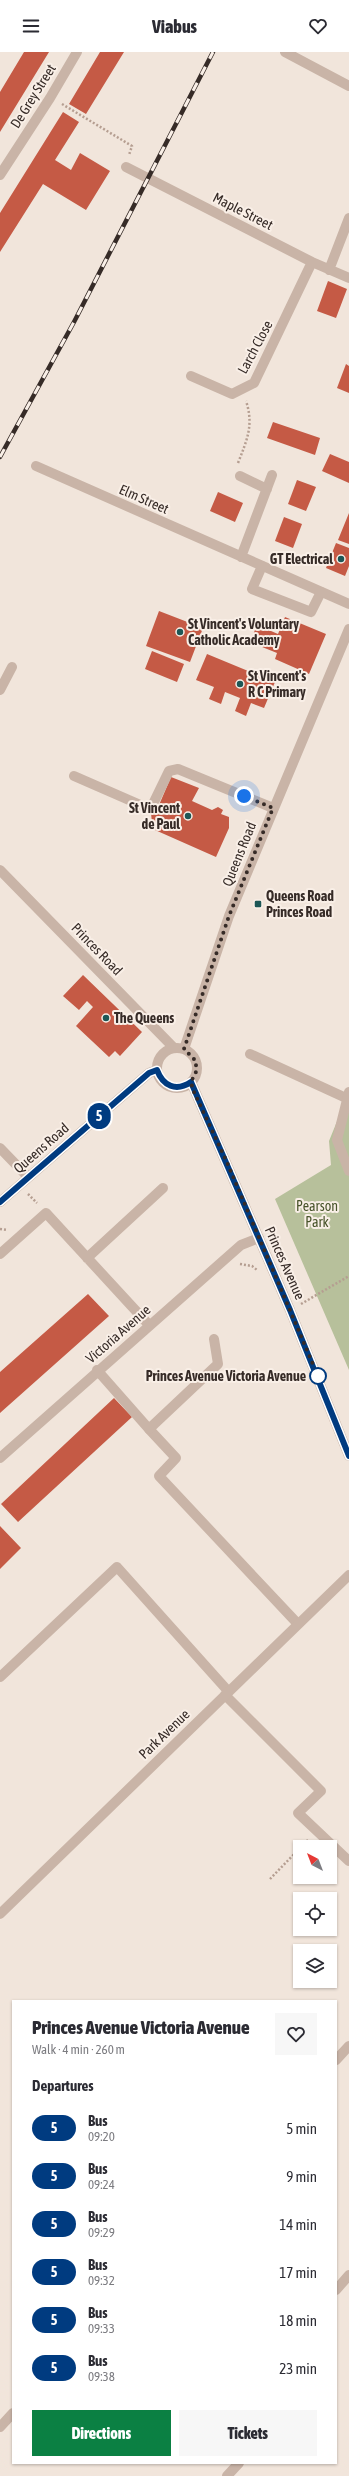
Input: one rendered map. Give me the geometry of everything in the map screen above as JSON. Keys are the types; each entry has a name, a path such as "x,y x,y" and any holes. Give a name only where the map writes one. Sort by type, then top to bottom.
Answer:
{"street":[{"name":"De Grey Street","path":"0,175 50,98 77,52"},
{"path":"285,52 349,86"},
{"name":"Maple Street","path":"126,167 312,262 349,278"},
{"path":"329,270 349,218"},
{"name":"Larch Close","path":"191,376 232,394 254,383 312,262"},
{"name":"Elm Street","path":"36,466 349,604"},
{"path":"241,557 272,475"},
{"path":"240,476 267,489"},
{"path":"262,566 252,589 311,612 321,592"},
{"name":"Queens Road","path":"179,1048 229,916 349,629"},
{"path":"0,690 12,667"},
{"path":"74,776 145,807 153,804 169,771 178,769 273,808"},
{"name":"Princes Road","path":"0,870 179,1048"},
{"path":"179,1048 196,1061 196,1072 191,1082 185,1086 174,1088 161,1080 157,1070 162,1054 179,1048"},
{"path":"250,1054 348,1095 337,1140 349,1171"},
{"name":"Queens Road","path":"0,1202 149,1073 157,1070"},
{"name":"Princes Avenue","path":"191,1082 290,1310 349,1456"},
{"path":"0,1148 28,1177"},
{"path":"87,1258 163,1188"},
{"path":"0,1254 46,1213 148,1325"},
{"name":"Victoria Avenue","path":"0,1458 97,1370 241,1245 259,1238"},
{"path":"149,1428 218,1364 214,1339"},
{"path":"97,1370 176,1458 159,1476 298,1623"},
{"path":"0,1677 117,1567 226,1693 321,1791 298,1814 349,1861"},
{"name":"Park Avenue","path":"0,1914 349,1575"},
{"path":"337,2059 349,2046"},
{"path":"337,2289 349,2275"},
{"path":"0,2427 12,2414"},
{"path":"227,2476 238,2464"}],"path":[{"path":"50,98 132,146 126,167"},
{"path":"240,476 236,468 248,436 251,416 242,389"},
{"path":"20,1184 46,1213"},
{"path":"233,1263 252,1266 261,1273"},
{"path":"290,1310 349,1276"},
{"path":"270,1879 293,1855"}],"green space":[{"name":"Pearson Park","path":"349,1092 349,1370 275,1199 331,1165 329,1141"}],"building":[{"path":"24,52 49,52 0,132 0,92"},
{"path":"100,52 124,52 86,114 69,104"},
{"path":"63,112 79,122 55,160 71,170 80,153 110,171 86,210 43,184 0,252 0,213"},
{"path":"328,281 347,289 336,318 317,311"},
{"path":"346,364 349,366 349,393 337,388"},
{"path":"273,422 320,438 315,455 267,438"},
{"path":"330,454 349,462 349,483 322,471"},
{"path":"297,480 316,487 306,511 288,504"},
{"path":"218,492 243,503 235,522 210,511"},
{"path":"349,513 349,544 338,540"},
{"path":"284,517 302,524 293,548 275,541"},
{"path":"336,543 349,548 349,566 345,576 326,568"},
{"path":"159,611 203,628 190,662 146,646"},
{"path":"285,617 326,634 309,674 275,659 277,653 250,642 257,625 278,634"},
{"path":"152,651 184,664 177,682 145,669"},
{"name":"St Vincent's R C Primary","path":"207,654 275,682 264,708 251,703 246,716 235,711 240,698 225,692 221,704 209,699 214,687 196,680"},
{"name":"St Vincent de Paul","path":"171,777 199,788 192,801 212,810 218,807 223,810 221,814 229,817 229,828 216,857 155,830 157,825 152,823 151,813 154,808 159,805"},
{"name":"The Queens","path":"83,975 142,1032 120,1056 115,1051 109,1057 76,1026 93,1007 87,1001 79,1010 63,996"},
{"path":"88,1294 109,1316 0,1413 0,1372"},
{"path":"114,1398 132,1417 18,1522 1,1504"},
{"path":"0,1526 21,1548 0,1569"}],"railway":[{"path":"0,457 74,322 213,52"}],"bus line":[{"name":"5","path":"0,1202 149,1073 157,1070 161,1080 166,1085 174,1088 185,1086 191,1082 193,1090 226,1160 316,1371 349,1456"}],"place":[{"name":"GT Electrical","path":"341,559"},
{"name":"St Vincent's Voluntary Catholic Academy","path":"180,632"},
{"name":"St Vincent's R C Primary","path":"240,684"},
{"name":"St Vincent de Paul","path":"188,816"},
{"name":"Queens Road Princes Road","path":"258,904"},
{"name":"The Queens","path":"106,1018"},
{"name":"Princes Avenue Victoria Avenue","path":"318,1376"}],"route":[{"path":"244,796 273,808 229,916 184,1049 190,1053 196,1061 197,1068 191,1082 193,1090 226,1160 318,1376"}]}
